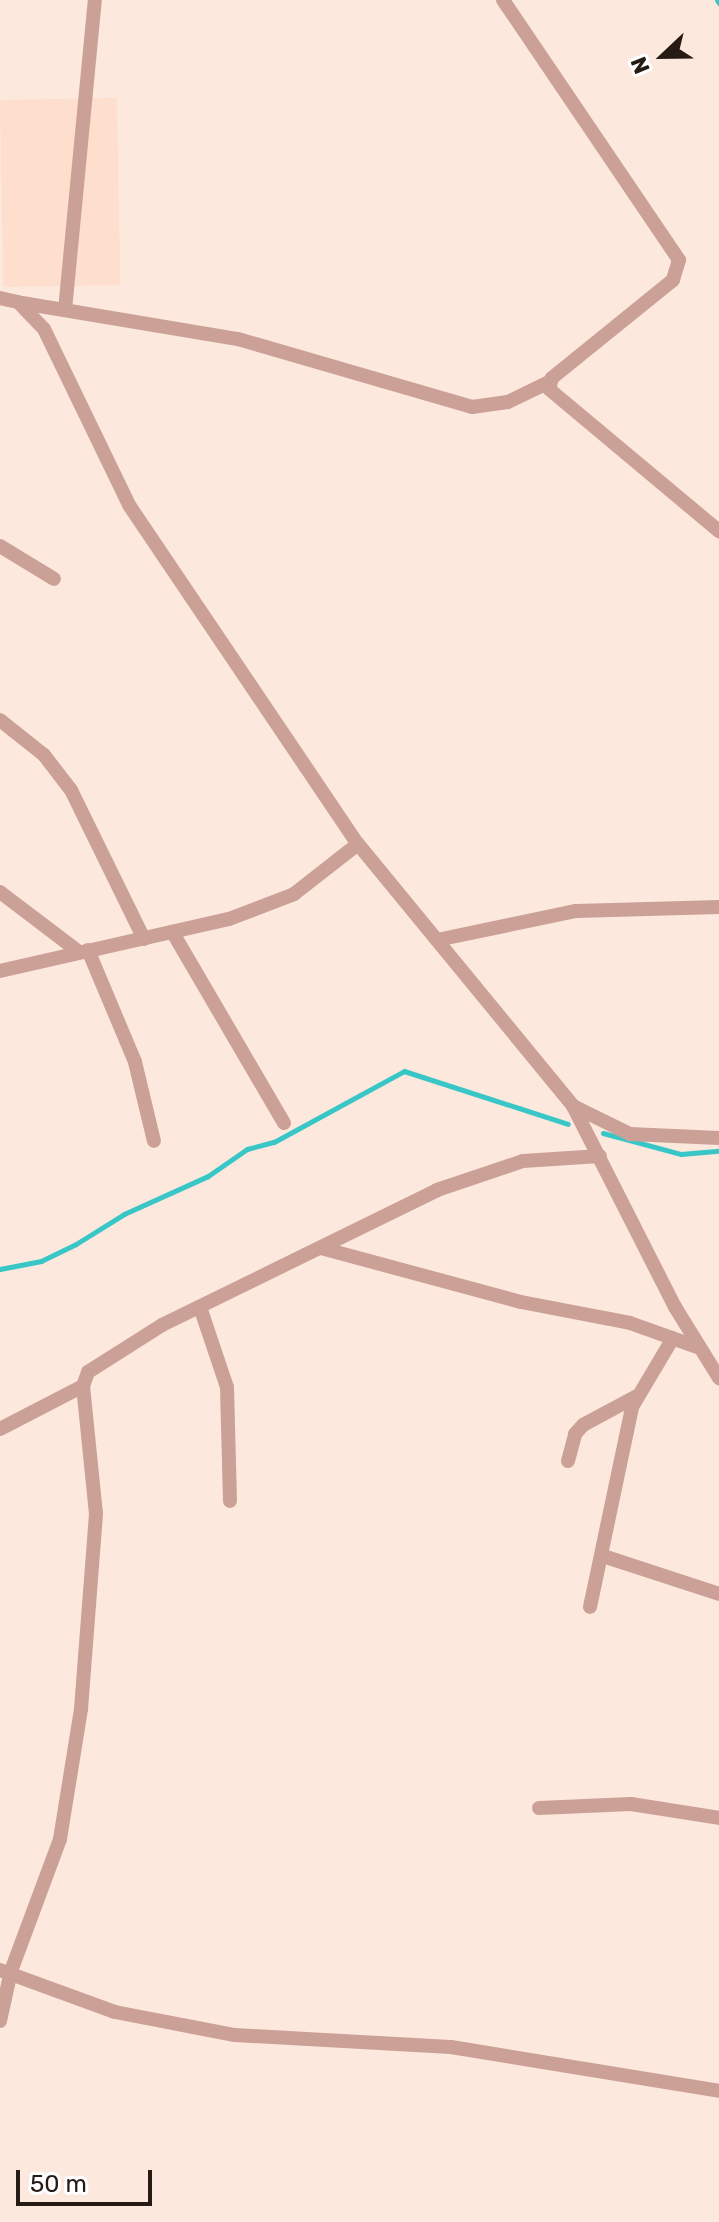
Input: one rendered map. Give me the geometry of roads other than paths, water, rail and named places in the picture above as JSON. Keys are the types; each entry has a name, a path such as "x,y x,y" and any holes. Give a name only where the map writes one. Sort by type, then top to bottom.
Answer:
{"street":[{"path":"65,310 95,0"},
{"path":"0,298 238,339 472,407 508,402 549,382 673,280 679,260 503,0"},
{"path":"18,302 44,329 129,505 358,844 573,1106 697,1347 719,1378"},
{"path":"549,382 555,397 719,531"},
{"path":"0,546 54,579"},
{"path":"0,720 44,755 71,790 144,939"},
{"path":"0,971 173,933 279,901 358,844"},
{"path":"0,892 84,951 135,1062 154,1141"},
{"path":"437,940 576,911 719,907"},
{"path":"173,933 284,1123"},
{"path":"573,1106 630,1134 719,1138"},
{"path":"0,2021 6,1970 60,1839 81,1709 96,1514 83,1386 93,1367 200,1307 493,1169 557,1156 600,1156"},
{"path":"321,1248 673,1338 697,1347"},
{"path":"200,1307 227,1387 230,1501"},
{"path":"590,1607 603,1556 606,1519 638,1396 673,1338"},
{"path":"0,1429 83,1386"},
{"path":"568,1461 575,1434 583,1425 638,1396"},
{"path":"603,1556 719,1594"},
{"path":"539,1808 631,1804 719,1818"},
{"path":"6,1970 115,2012 235,2035 451,2047 719,2091"}],"waterway":[{"path":"0,1269 41,1261 76,1244 124,1214 208,1176 247,1149 274,1142 404,1071 568,1124"},
{"path":"603,1133 681,1154 719,1151"}]}
